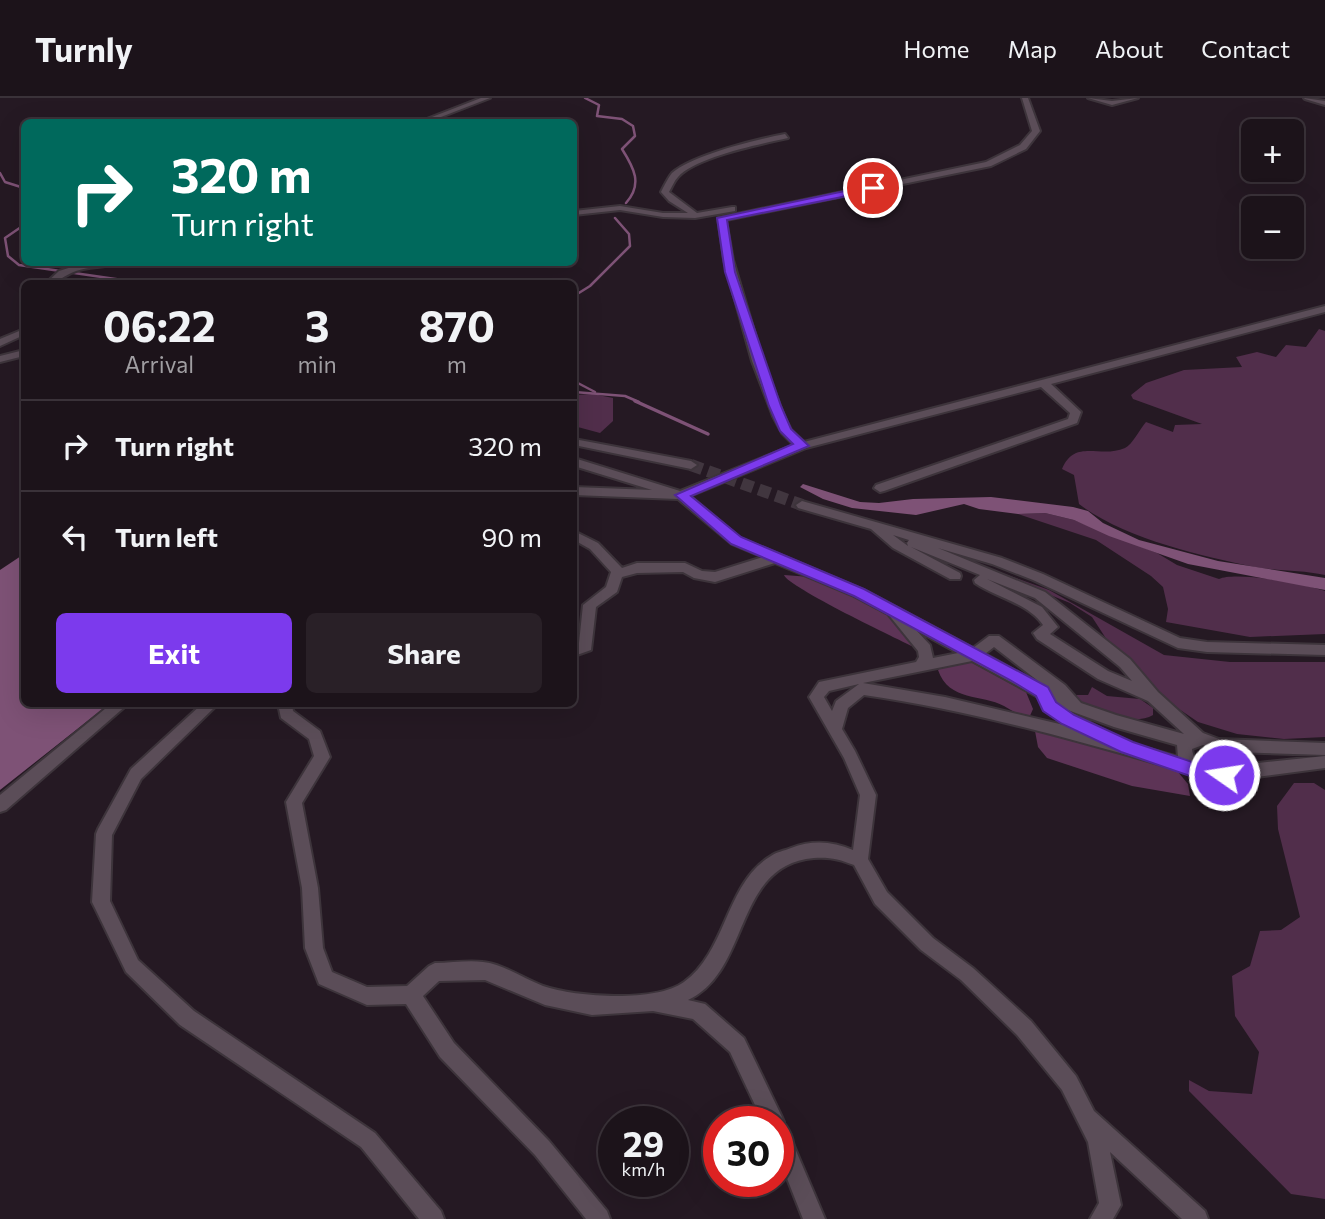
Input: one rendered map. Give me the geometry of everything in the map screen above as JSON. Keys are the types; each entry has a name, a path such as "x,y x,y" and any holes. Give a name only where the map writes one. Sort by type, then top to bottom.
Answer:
{"street":[{"path":"431,119 486,98"},
{"path":"802,446 786,431 775,406 730,272 722,218 988,164 1023,147 1036,131 1025,98"},
{"path":"1091,98 1112,103 1135,98"},
{"path":"1307,98 1325,103"},
{"path":"695,216 689,207 670,200 665,192 674,175 733,148 785,136"},
{"path":"577,213 621,208 663,215 695,216 822,195 971,163 1001,152"},
{"path":"52,280 83,266"},
{"path":"577,491 681,495 802,446 1325,309"},
{"path":"0,343 21,333"},
{"path":"0,359 21,354"},
{"path":"880,488 1073,421 1076,412 1042,382"},
{"path":"577,437 593,444"},
{"path":"577,442 691,465"},
{"path":"577,463 681,495 736,541 859,593 1015,676 1048,687"},
{"path":"802,505 1007,565 1178,643 1207,647 1325,650"},
{"path":"870,524 1033,607 1047,618 1051,626 1040,633 1102,675 1153,696"},
{"path":"577,537 594,546 620,573"},
{"path":"577,650 586,646 590,605 612,589 616,574 636,568 685,567 699,575 715,577 776,558"},
{"path":"958,571 1040,595 1125,663 1194,740"},
{"path":"891,610 925,649 926,658 921,665"},
{"path":"1110,1214 1098,1140 1069,1083 1024,1028 967,974 928,944 881,898 860,860 867,796 835,729 816,697 824,687 975,655 994,640 1029,665 1048,687 1076,707 1114,721 1218,745 1325,749"},
{"path":"1015,676 1029,665"},
{"path":"1048,687 1049,706 1068,720 1127,747 1166,761"},
{"path":"835,729 841,705 862,689 939,701 1194,768 1210,776 1325,762"},
{"path":"0,805 117,707"},
{"path":"208,707 136,774 104,834 101,902 132,966 187,1018 368,1140 433,1219"},
{"path":"285,707 286,714 315,735 323,757 294,802 310,888 314,948 325,978 367,996 411,995 435,972 485,971 545,996 592,1006 653,1002 698,1012 737,1045 766,1106"},
{"path":"1194,740 1184,750 1194,768"},
{"path":"1218,745 1232,762 1227,773"},
{"path":"653,1002 691,988 712,966 758,875 782,856 829,847 860,860"},
{"path":"411,995 447,1050 542,1148 599,1219"},
{"path":"1085,1115 1198,1219"},
{"path":"794,1170 814,1219"}],"shaded area":[{"path":"1319,329 1325,331 1325,575 1255,567 1187,551 1117,527 1079,504 1074,475 1062,469 1074,454 1125,448 1146,422 1173,432 1175,425 1202,424 1133,399 1131,395 1146,383 1184,370 1242,367 1236,357 1257,352 1276,357 1286,345 1306,347"},
{"path":"593,394 613,398 613,421 600,433 577,427 577,395"},
{"path":"803,484 860,502 991,497 1073,507 1088,511 1103,523 1139,540 1218,561 1325,578 1325,590 1188,564 1109,536 1074,520 1045,513 1018,514 979,509 964,504 916,515 852,508 823,499 800,487"},
{"path":"1045,513 1074,520 1157,553 1177,565 1219,579 1255,577 1325,591 1325,634 1250,637 1166,622 1168,609 1163,587 1151,576 1096,540 1018,514"},
{"path":"942,551 1049,590 1164,655 1230,662 1325,662 1325,737 1284,739 1237,734 1198,722 1173,705 1107,640 1092,617 1070,603"},
{"path":"21,556 21,707 105,707 0,790 0,570"},
{"path":"784,575 811,577 885,609 918,649 823,601"},
{"path":"969,661 1026,692 1033,709 1029,718 995,702 958,692 943,680 938,670 945,664"},
{"path":"1092,687 1107,696 1140,699 1153,708 1153,715 1135,719 1113,716 1075,698 1077,695 1088,695"},
{"path":"1035,731 1116,749 1178,772 1188,784 1190,796 1132,786 1047,758 1038,747"},
{"path":"1294,783 1314,783 1325,790 1325,1199 1291,1194 1189,1091 1189,1080 1209,1091 1252,1094 1259,1052 1235,1016 1232,976 1250,966 1260,931 1281,930 1300,917 1278,829 1277,806"}],"waterway":[{"path":"585,98 599,105 597,116 622,119 633,126 635,136 622,149 635,176 634,189 626,203"},
{"path":"0,173 5,182 21,187"},
{"path":"577,294 590,286 630,246 629,234 615,218"},
{"path":"21,227 5,238 8,256 21,265"},
{"path":"26,266 122,280"},
{"path":"577,383 595,392"},
{"path":"577,392 625,396 639,402"},
{"path":"635,401 708,434"}],"tunnel":[{"path":"691,465 802,505"}],"route":[{"path":"873,188 722,218 721,227 730,272 775,406 786,431 802,446 681,495 736,541 859,593 1015,676 1043,692 1049,706 1068,720 1127,747 1166,761 1194,768 1210,776 1224,775"}]}
